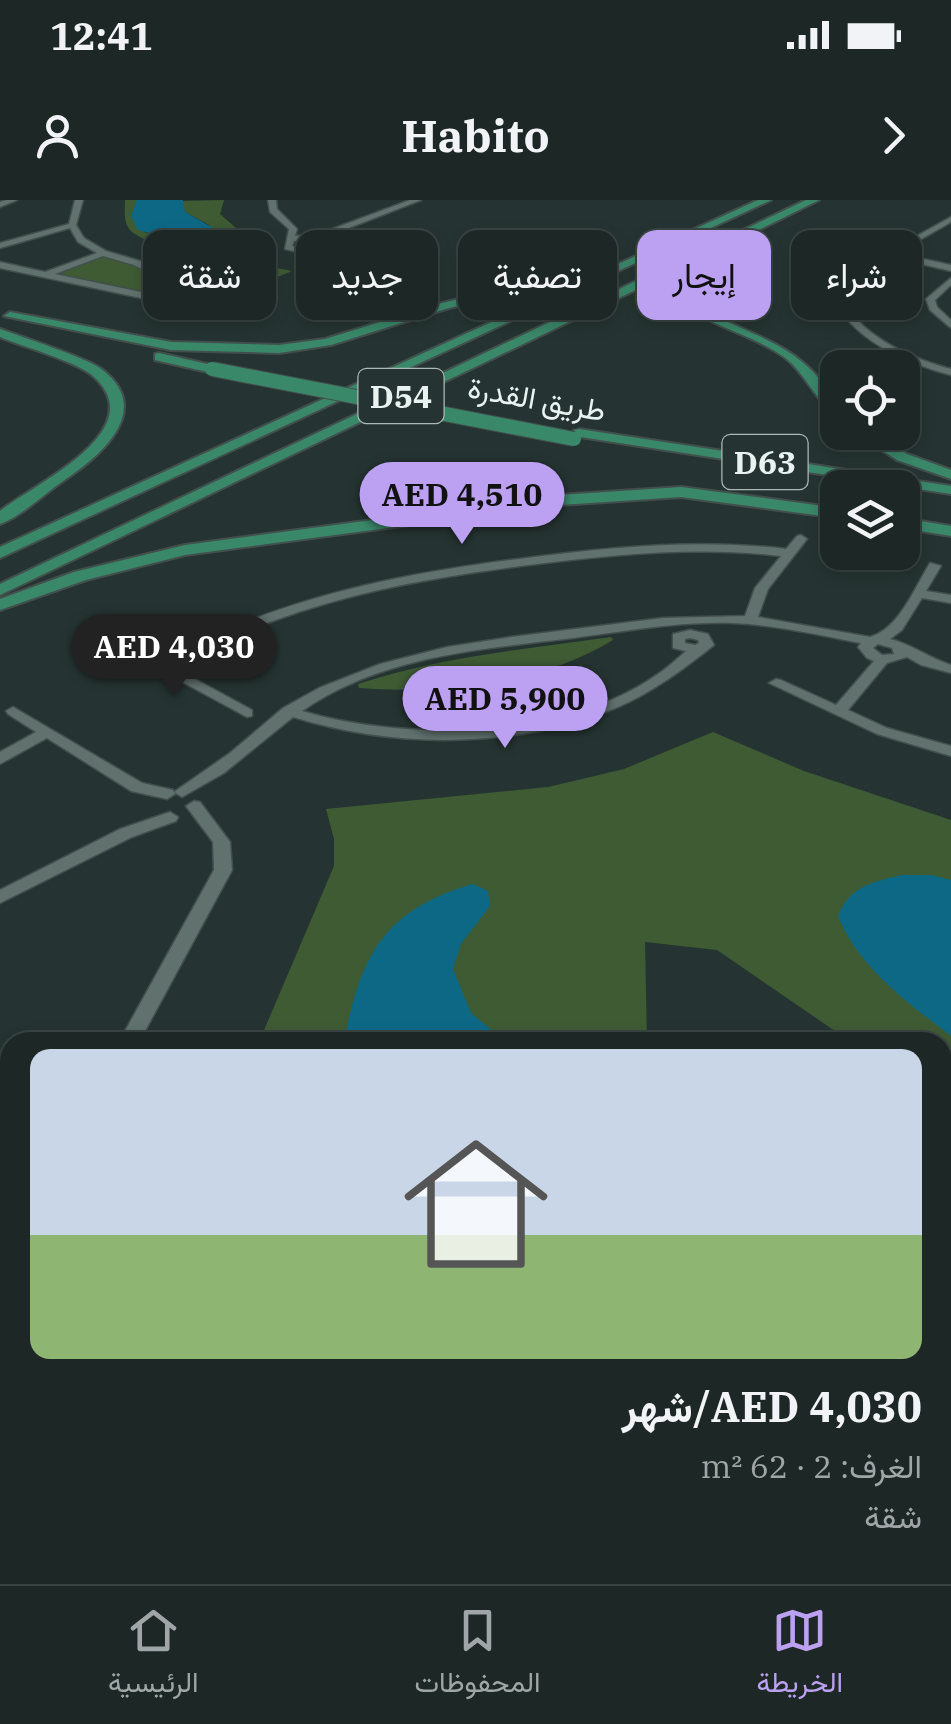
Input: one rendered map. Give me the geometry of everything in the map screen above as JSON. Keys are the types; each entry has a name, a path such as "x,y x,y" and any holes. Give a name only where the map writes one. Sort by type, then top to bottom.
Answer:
{"main road":[{"name":"D54","path":"701,230 766,200"},
{"name":"D54","path":"746,230 814,200"},
{"name":"D54","path":"0,553 637,259"},
{"path":"3,316 171,346 279,350 338,339 426,310 637,259"},
{"name":"D54","path":"0,590 637,282"},
{"name":"طريق القدرة","path":"3,316 215,367 576,436 820,477"},
{"path":"722,320 790,355 820,387"},
{"path":"0,333 96,371 108,382 119,417 116,429 96,450 34,490 0,519"},
{"name":"طريق القدرة","path":"576,436 951,494"},
{"path":"891,450 951,475"},
{"name":"طريق القدرة","path":"920,491 951,494"},
{"path":"0,605 93,572 185,550 579,498 698,493 820,510"},
{"path":"920,527 951,531"}],"street":[{"path":"0,205 13,200"},
{"path":"78,200 72,225 80,240 143,267"},
{"path":"272,200 273,210 292,226 290,249 296,250"},
{"path":"292,239 324,235 417,200"},
{"path":"922,236 951,219"},
{"path":"0,246 72,225"},
{"path":"45,276 103,253"},
{"path":"922,261 951,268"},
{"path":"0,265 143,295"},
{"path":"951,281 930,299 933,308 951,325"},
{"path":"858,320 886,346 951,372"},
{"path":"750,620 762,588 800,538"},
{"path":"160,666 283,608 336,592 418,576 653,548 724,546 787,553"},
{"path":"838,712 934,566"},
{"path":"918,593 951,599"},
{"path":"0,897 178,806 288,711 366,673 453,650 646,623 750,620 836,635 951,669"},
{"path":"121,646 247,712"},
{"path":"288,711 326,724 384,734 447,735 518,727 582,713 630,696 668,675 696,650"},
{"path":"776,683 882,731 951,751"},
{"path":"13,711 137,786 178,806 224,845 223,870 134,1032"},
{"path":"0,759 47,732"}],"green space":[{"path":"125,200 137,200 143,238 130,230"},
{"path":"224,200 220,214 238,230 207,230 209,225 185,212 182,201"},
{"path":"105,254 143,267 143,293 49,276"},
{"path":"276,268 292,271 276,277"},
{"path":"611,637 613,640 585,655 523,677 424,689 359,688 358,684 452,660"},
{"path":"713,732 804,771 951,820 951,1032 836,1032 717,950 645,942 647,1032 263,1032 334,866 334,839 326,809 548,787 624,769"}],"water":[{"path":"137,200 183,200 185,212 215,230 143,231 138,230 131,216"},
{"path":"902,875 951,880 951,1032 902,997 871,968 847,934 838,916 849,898 872,883"},
{"path":"473,884 488,891 490,906 461,944 453,969 471,1013 494,1032 346,1032 359,985 381,940 417,908"}]}
